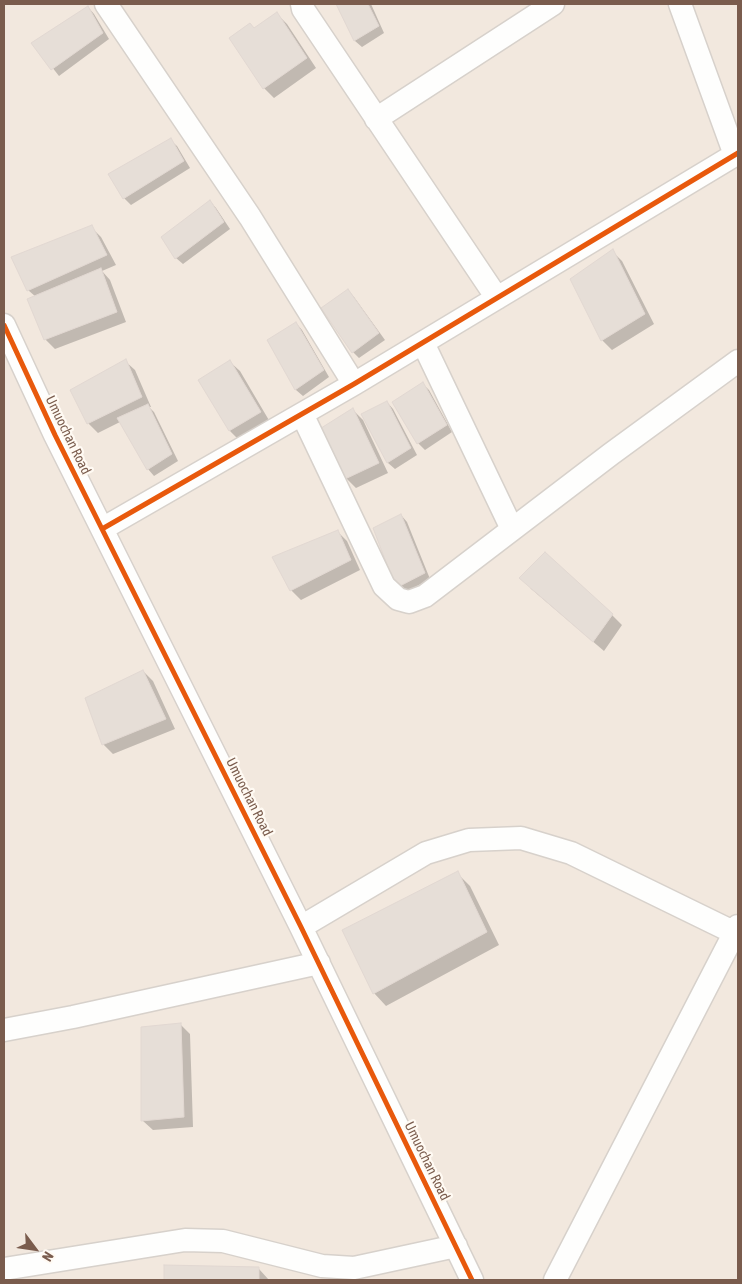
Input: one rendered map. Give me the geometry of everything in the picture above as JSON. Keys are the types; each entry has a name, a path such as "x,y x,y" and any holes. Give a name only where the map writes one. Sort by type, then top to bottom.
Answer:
{"street":[{"path":"106,4 250,217 354,384"},
{"path":"302,4 302,9 497,298"},
{"path":"376,119 553,4"},
{"path":"102,529 354,384 737,154 680,4"},
{"name":"Umuochan Road","path":"4,325 55,435 319,963 472,1280"},
{"path":"423,343 512,530"},
{"path":"302,414 384,586 398,599 409,602 425,596 611,454 738,361"},
{"path":"301,927 426,854 469,840 522,838 571,853 737,929 555,1280"},
{"path":"4,1030 73,1018 319,963"},
{"path":"4,1269 185,1240 223,1241 322,1266 354,1268 456,1246"}],"shaded area":[{"path":"4,4 738,4 738,1280 4,1280"}],"building":[{"path":"336,4 368,4 379,26 354,41"},
{"path":"88,6 103,33 51,70 31,43"},
{"path":"277,12 307,58 263,89 229,38 250,23 254,28"},
{"path":"171,138 184,161 123,199 108,174"},
{"path":"210,200 224,222 175,259 161,237"},
{"path":"92,225 107,255 27,291 11,257"},
{"path":"613,249 645,314 601,341 570,279"},
{"path":"101,268 117,312 44,340 27,299"},
{"path":"348,289 379,333 352,353 321,308"},
{"path":"296,322 324,370 295,390 267,340"},
{"path":"126,359 142,397 87,424 70,390"},
{"path":"230,360 261,412 229,431 198,380"},
{"path":"423,382 447,425 417,444 392,402"},
{"path":"387,401 411,448 387,463 361,414"},
{"path":"148,404 172,454 147,470 117,418"},
{"path":"353,408 379,463 345,479 318,430"},
{"path":"401,514 425,573 396,588 373,528"},
{"path":"338,530 351,560 290,591 272,557"},
{"path":"545,552 613,614 593,642 519,578"},
{"path":"143,670 166,719 102,745 85,698"},
{"path":"458,871 487,932 373,994 342,930"},
{"path":"181,1023 184,1117 141,1121 141,1027"},
{"path":"164,1265 259,1267 259,1280 164,1280"}],"cycle path":[{"path":"102,529 354,384 738,153"},
{"path":"4,325 55,435 301,927 472,1280"}]}
